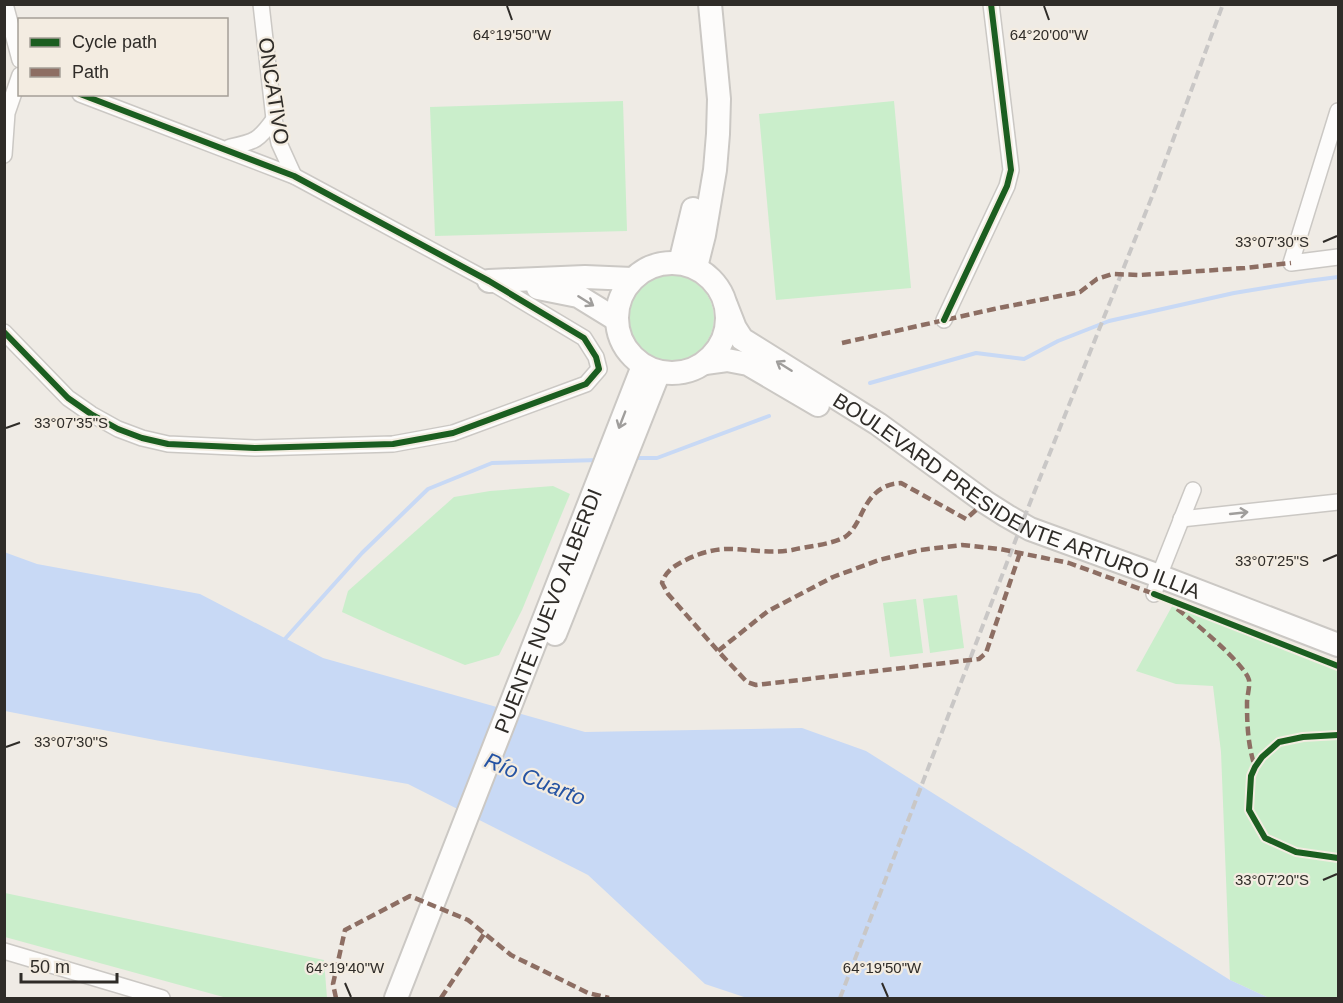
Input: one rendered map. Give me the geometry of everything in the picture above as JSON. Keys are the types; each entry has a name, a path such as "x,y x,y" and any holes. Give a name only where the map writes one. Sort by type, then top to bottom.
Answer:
{"main road":[{"path":"688,265 689,231 706,129 702,4"},
{"path":"688,265 704,235 718,134 719,99 710,4"},
{"path":"669,263 688,265 709,276 720,289 726,305 727,327 719,347 705,363 690,370 673,373 651,369 630,354 621,339 617,320 618,305 632,279 643,271 655,265 669,263"},
{"path":"489,281 585,277 632,279"},
{"path":"489,281 578,296 617,320"},
{"name":"BOULEVARD PRESIDENTE ARTURO ILLIA","path":"726,305 742,339 878,424 1006,516 1030,529 1156,584 1338,656"},
{"name":"BOULEVARD PRESIDENTE ARTURO ILLIA","path":"705,363 727,360 748,364 874,437 984,515 1027,537 1156,584 1338,645"},
{"name":"PUENTE NUEVO ALBERDI","path":"405,995 651,369"}],"street":[{"path":"5,4 18,53"},
{"name":"ONCATIVO","path":"261,4 274,119 279,143 294,176"},
{"path":"944,320 1007,186 1011,170 991,4"},
{"path":"4,155 6,112 18,80"},
{"path":"4,332 68,398 91,414 118,429 168,444 255,448 393,444 453,433 586,384 599,369 596,357 584,338 489,281 294,176 85,96"},
{"path":"1338,111 1291,263 1338,257"},
{"path":"230,147 251,143 262,135 274,119"},
{"path":"1156,584 1192,490"},
{"path":"1181,519 1338,502"},
{"path":"4,951 162,999"}],"green space":[{"path":"623,101 627,231 435,236 430,107"},
{"path":"894,101 911,288 776,300 759,114"},
{"path":"663,275 679,275 702,287 711,301 714,318 711,335 702,349 679,361 663,361 647,354 635,342 628,326 628,310 635,294 647,282"},
{"path":"553,486 570,494 522,610 499,655 465,665 342,612 348,591 454,497 490,491"},
{"path":"957,595 964,648 930,653 923,599"},
{"path":"916,599 923,653 890,657 883,603"},
{"path":"1175,601 1338,666 1338,998 1269,998 1230,980 1221,752 1213,686 1176,684 1136,671"},
{"path":"5,893 324,960 327,998 227,998 5,937"}],"water":[{"name":"Río Cuarto","path":"4,552 37,564 200,594 323,658 585,732 802,728 866,751 1230,980 1269,998 747,998 705,984 588,875 408,784 160,741 5,711"}],"waterway":[{"path":"870,383 976,353 1024,359 1058,341 1109,321 1234,293 1338,277"},
{"path":"634,458 657,458 769,416"},
{"path":"284,640 362,553 428,489 492,463 599,460"}],"railway":[{"path":"840,998 1026,513 1155,189 1223,4"}],"marked path":[{"path":"842,343 1080,292 1097,279 1112,274 1140,275 1291,263"},
{"path":"976,510 966,519 901,483 893,484 875,494 851,531 839,540 784,551 728,549 709,551 691,557 674,567 662,583 668,594 718,651 747,682 756,685 979,659 986,653 1020,553"},
{"path":"718,651 768,611 833,577 879,560 920,550 962,545 1000,549 1069,563 1157,595"},
{"path":"1177,609 1217,642 1246,673 1249,680 1248,735 1255,767"},
{"path":"336,998 333,984 345,930 410,896 468,920 511,955 588,993 609,998"},
{"path":"441,998 484,934"}],"cycle path":[{"path":"944,320 1007,186 1011,170 991,4"},
{"path":"4,332 68,398 91,414 118,429 168,444 255,448 393,444 453,433 586,384 599,369 596,357 584,338 489,281 294,176 85,96"},
{"path":"1154,594 1338,666"},
{"path":"1338,735 1303,737 1279,742 1262,757 1251,776 1249,810 1265,838 1296,852 1338,858"}]}
